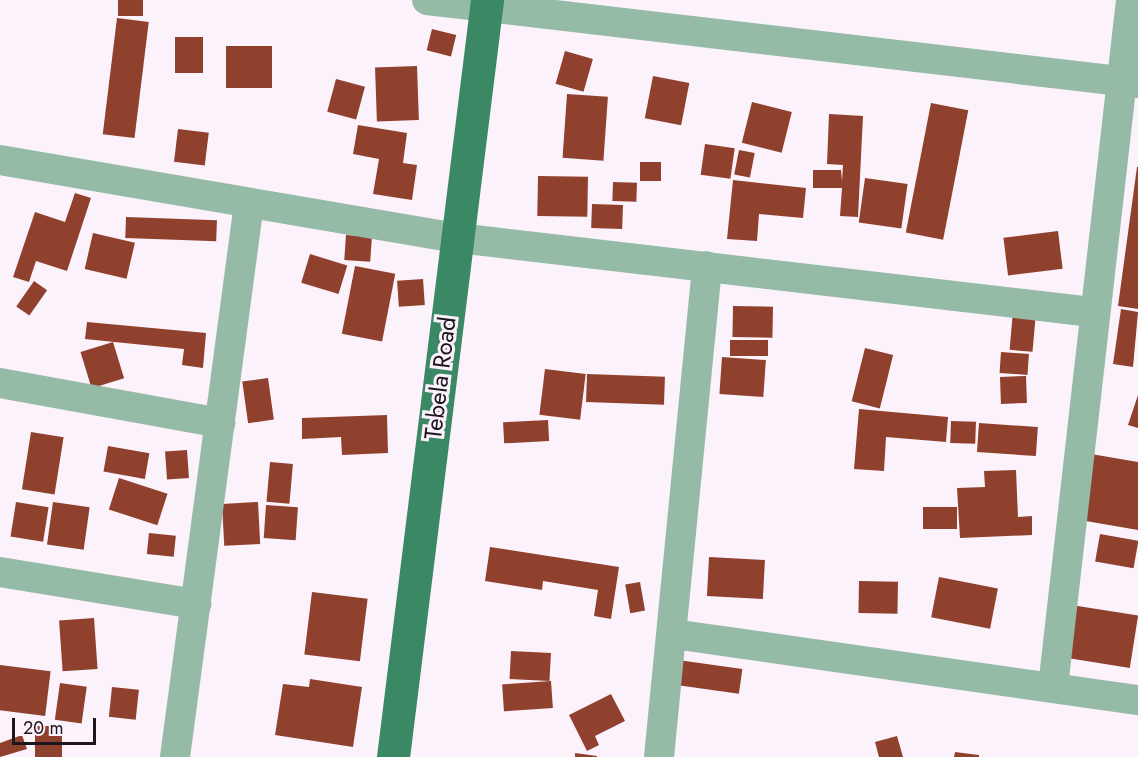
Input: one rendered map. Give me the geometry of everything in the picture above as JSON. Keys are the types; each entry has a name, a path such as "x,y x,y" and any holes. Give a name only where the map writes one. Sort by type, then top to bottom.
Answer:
{"main road":[{"name":"Tebela Road","path":"393,757 487,5"}],"street":[{"path":"427,0 487,5 1131,82"},
{"path":"1053,687 1092,312 1131,82 1131,0"},
{"path":"0,160 458,237 1092,312"},
{"path":"175,757 249,203"},
{"path":"659,757 674,634 707,266"},
{"path":"0,383 220,423"},
{"path":"0,572 196,604"},
{"path":"674,634 1138,700"}],"building":[{"path":"118,0 143,0 143,16 118,16"},
{"path":"117,18 149,22 135,138 103,134"},
{"path":"432,29 456,35 451,56 427,50"},
{"path":"175,37 203,37 203,73 175,73"},
{"path":"226,46 272,46 272,88 226,88"},
{"path":"565,51 593,59 584,92 556,84"},
{"path":"417,66 419,120 377,121 375,67"},
{"path":"653,76 689,83 681,125 645,118"},
{"path":"336,79 365,87 356,120 327,112"},
{"path":"567,94 608,97 603,161 563,158"},
{"path":"752,102 792,112 782,153 742,143"},
{"path":"931,103 968,110 943,240 906,233"},
{"path":"829,114 863,116 858,217 840,216 842,188 813,188 813,170 841,170 842,181 843,165 827,164"},
{"path":"358,125 407,133 403,163 417,165 412,200 373,194 379,159 353,154"},
{"path":"178,129 209,133 205,166 174,162"},
{"path":"705,144 735,148 730,179 701,175"},
{"path":"739,150 755,153 750,178 734,175"},
{"path":"640,162 661,162 661,181 640,181"},
{"path":"1138,167 1138,309 1118,306"},
{"path":"538,176 588,177 587,217 537,216"},
{"path":"865,178 908,184 901,229 859,223"},
{"path":"733,180 806,188 803,218 759,214 757,241 727,239"},
{"path":"613,182 637,183 636,202 612,201"},
{"path":"75,193 91,198 67,271 36,261 29,282 13,277 35,212 65,222"},
{"path":"592,204 623,205 622,229 591,228"},
{"path":"126,217 217,220 216,241 125,238"},
{"path":"1058,231 1063,269 1008,275 1003,238"},
{"path":"93,233 135,243 127,279 85,269"},
{"path":"346,235 372,237 370,262 344,260"},
{"path":"310,254 347,265 339,294 301,283"},
{"path":"355,266 395,274 382,342 342,334"},
{"path":"423,279 425,305 399,307 397,281"},
{"path":"34,281 47,290 29,316 16,306"},
{"path":"733,306 773,307 772,338 732,337"},
{"path":"1121,309 1138,312 1133,367 1113,364"},
{"path":"1013,311 1036,313 1033,352 1010,350"},
{"path":"87,322 206,333 203,368 182,365 184,349 85,339"},
{"path":"730,340 768,340 768,356 730,356"},
{"path":"113,342 124,378 92,388 80,352"},
{"path":"865,348 893,355 880,408 852,401"},
{"path":"1001,352 1029,354 1027,375 1000,373"},
{"path":"722,357 766,360 763,397 719,394"},
{"path":"545,369 586,374 580,420 539,415"},
{"path":"587,374 665,377 664,405 586,402"},
{"path":"1026,376 1027,403 1001,404 1000,377"},
{"path":"268,378 274,420 248,423 242,382"},
{"path":"1138,395 1138,428 1128,425"},
{"path":"859,409 948,417 946,442 886,437 884,471 854,469"},
{"path":"387,415 388,453 342,455 341,437 302,439 302,418"},
{"path":"548,420 549,441 504,443 503,422"},
{"path":"951,421 976,422 975,444 950,443"},
{"path":"979,423 1038,427 1036,456 977,452"},
{"path":"31,432 64,437 55,494 22,489"},
{"path":"108,446 149,453 145,479 103,472"},
{"path":"187,450 189,478 167,479 165,452"},
{"path":"1091,454 1138,462 1138,530 1080,520"},
{"path":"270,462 293,464 289,504 267,502"},
{"path":"1016,470 1018,517 1032,516 1032,535 960,538 957,488 985,487 984,471"},
{"path":"119,478 168,494 157,525 109,509"},
{"path":"16,502 49,507 43,542 11,537"},
{"path":"53,502 90,507 84,550 47,545"},
{"path":"258,502 260,544 224,546 222,504"},
{"path":"266,505 298,507 296,540 264,538"},
{"path":"923,507 957,507 957,529 923,529"},
{"path":"149,533 176,536 174,557 147,554"},
{"path":"1100,534 1138,541 1134,568 1095,562"},
{"path":"490,547 619,567 611,619 594,616 598,590 543,581 542,590 485,581"},
{"path":"709,557 765,560 763,599 707,596"},
{"path":"939,577 998,588 990,629 931,617"},
{"path":"859,581 898,582 897,614 858,613"},
{"path":"640,582 645,611 630,613 625,585"},
{"path":"312,592 368,599 360,661 304,655"},
{"path":"1065,604 1138,616 1130,668 1057,656"},
{"path":"94,618 98,669 63,671 59,620"},
{"path":"511,651 551,653 549,681 510,679"},
{"path":"678,660 742,669 739,694 675,685"},
{"path":"0,665 51,671 45,716 0,710"},
{"path":"310,679 362,687 353,747 275,735 283,684 309,687"},
{"path":"551,681 553,708 504,711 502,684"},
{"path":"60,683 87,687 82,723 55,720"},
{"path":"112,687 139,690 136,720 109,717"},
{"path":"611,694 625,721 595,736 599,745 587,751 569,715"},
{"path":"35,726 62,726 62,757 35,757"},
{"path":"22,735 27,749 0,757 0,743"},
{"path":"897,736 903,757 879,757 875,742"},
{"path":"955,752 979,755 979,757 954,757"},
{"path":"575,753 597,756 597,757 575,757"}]}
